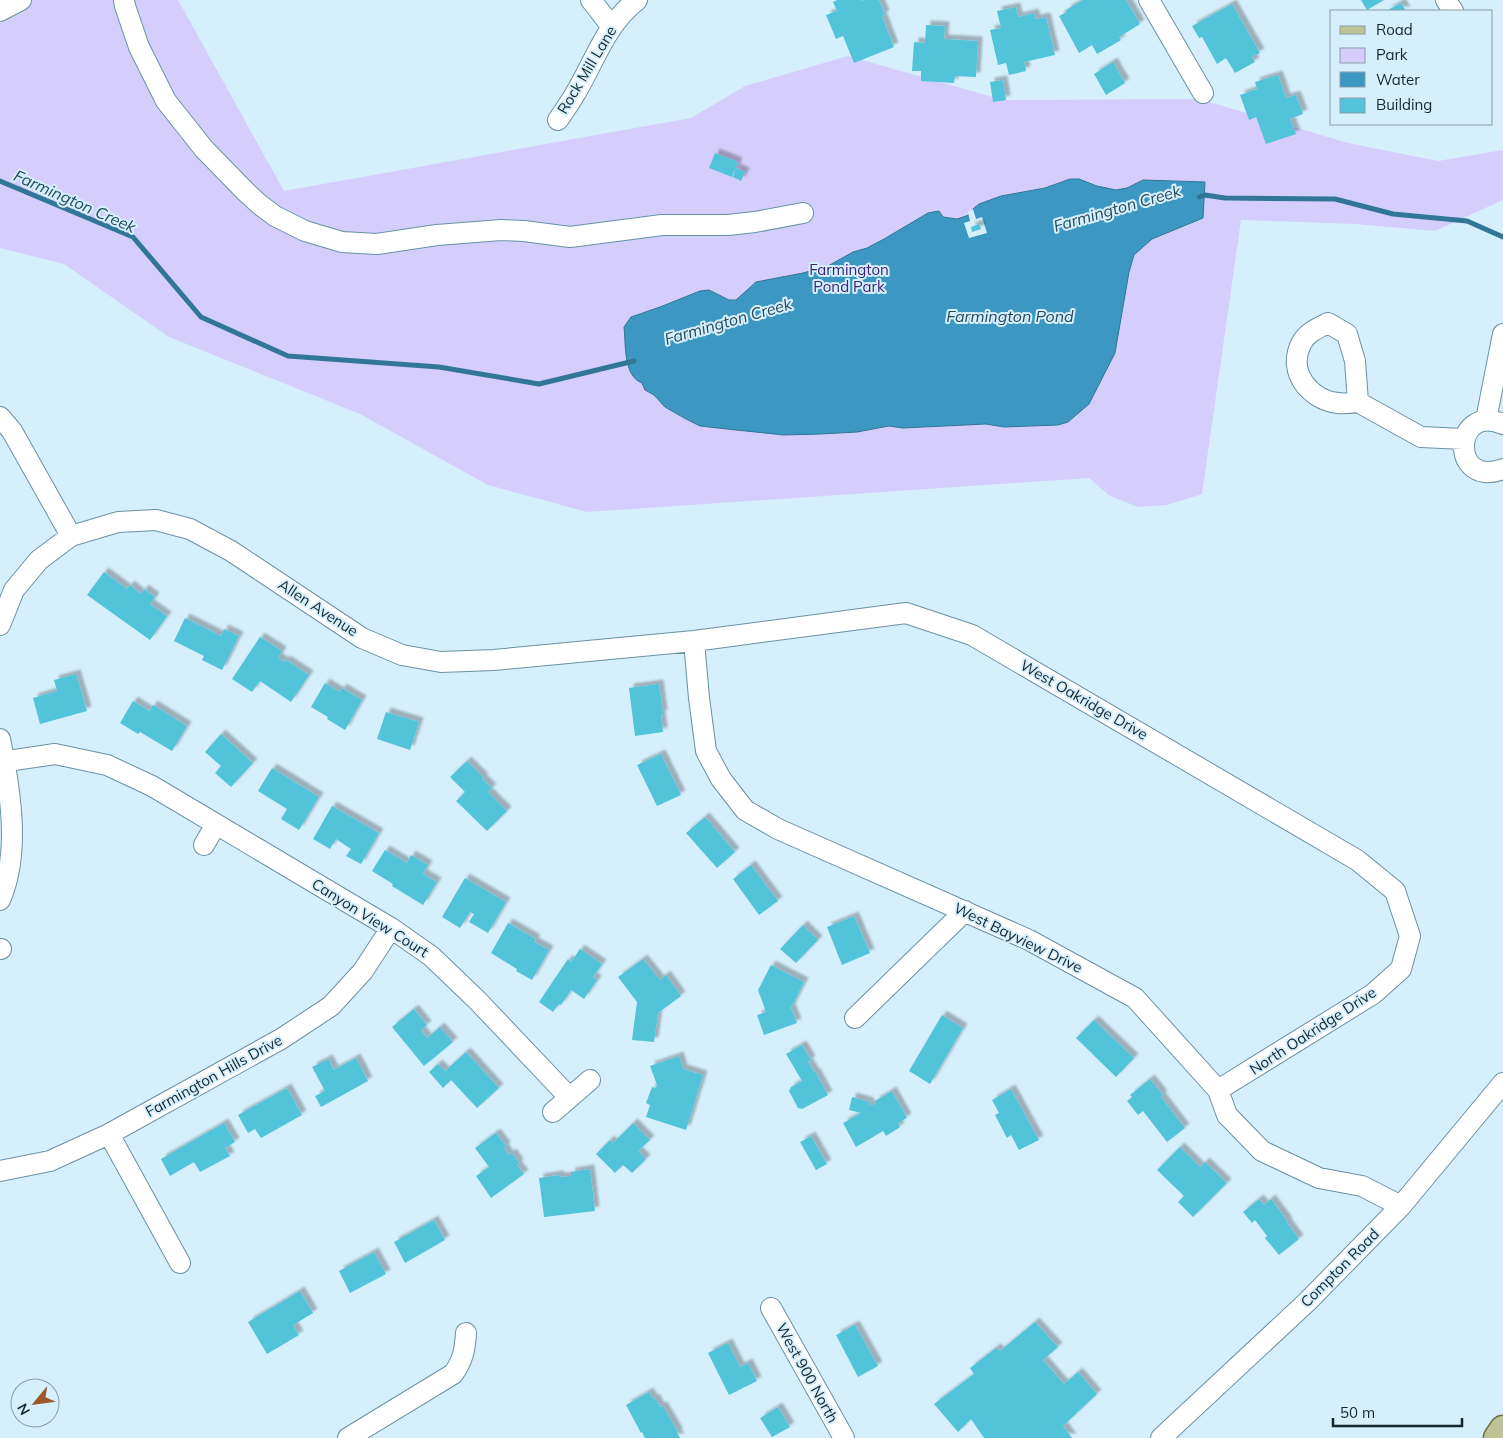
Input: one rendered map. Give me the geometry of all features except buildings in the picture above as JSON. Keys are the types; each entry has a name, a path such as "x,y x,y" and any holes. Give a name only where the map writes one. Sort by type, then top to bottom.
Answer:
{"main road":[{"path":"1497,1438 1503,1429"}],"street":[{"path":"0,11 21,0"},
{"path":"124,0 139,47 166,100 204,149 246,192 275,216 305,231 342,242 377,244 437,235 501,230 524,230 570,237 662,225 728,225 803,213"},
{"path":"591,0 612,26"},
{"name":"Rock Mill Lane","path":"558,120 576,94 612,26 628,7 637,0"},
{"path":"1149,0 1203,92"},
{"path":"1503,334 1495,422 1472,426 1464,439 1463,448 1465,457 1477,470 1486,473 1503,469"},
{"path":"1358,402 1422,437 1464,439"},
{"path":"0,417 12,431 71,536"},
{"name":"Allen Avenue","path":"0,625 14,590 40,560 71,536 118,522 156,520 190,529 231,550 362,638 402,655 441,662 494,660 694,641"},
{"name":"West Oakridge Drive","path":"694,641 906,613 972,635 1357,860 1395,891 1410,936"},
{"name":"West Bayview Drive","path":"694,641 706,750 721,779 745,810 778,829 1029,940 1135,998 1218,1090 1227,1114 1262,1151 1320,1178 1362,1186 1402,1206"},
{"path":"0,739 2,761 11,803 12,845 6,887 0,900"},
{"name":"Canyon View Court","path":"2,761 54,754 107,765 152,786 391,928 431,956 477,1000 569,1098"},
{"path":"204,845 216,824"},
{"path":"855,1018 965,911"},
{"name":"Farmington Hills Drive","path":"0,1171 50,1161 109,1134 281,1039 331,1006 363,971 391,928"},
{"name":"North Oakridge Drive","path":"1218,1090 1373,994 1401,969 1410,936"},
{"path":"553,1112 590,1080"},
{"name":"Compton Road","path":"1161,1438 1308,1301 1402,1206 1503,1083"},
{"path":"109,1134 180,1263"},
{"name":"West 900 North","path":"771,1308 844,1438"},
{"path":"348,1438 453,1374 460,1365 464,1353 466,1333"}],"green space":[{"name":"Farmington Pond Park","path":"0,0 178,0 284,191 691,118 745,86 848,56 1003,100 1199,99 1348,143 1438,161 1503,150 1503,200 1435,231 1355,224 1241,220 1202,494 1167,505 1138,507 1110,496 1089,478 587,512 488,485 360,414 169,337 64,264 0,248"}],"water":[{"name":"Farmington Pond","path":"1070,179 1079,179 1097,186 1116,190 1127,188 1143,180 1205,182 1203,218 1152,239 1134,255 1129,272 1115,353 1089,404 1068,422 1058,425 1004,427 986,424 903,428 889,426 857,432 784,435 736,430 700,426 686,419 665,407 654,395 645,390 642,383 631,374 628,367 624,327 631,317 700,291 709,290 729,300 736,300 756,282 828,266 853,252 867,248 884,239 928,213 939,211 943,217 957,219 969,215 979,204 1001,196 1045,188"}],"pier":[{"path":"973,209 976,219 982,217 987,233 969,238 964,223 970,221 968,212"}],"waterway":[{"name":"Farmington Creek","path":"0,181 133,237 201,317 288,356 439,367 539,384 634,361"},
{"name":"Farmington Creek","path":"1199,197 1205,195 1225,198 1335,199 1393,214 1467,221 1503,237"}]}
